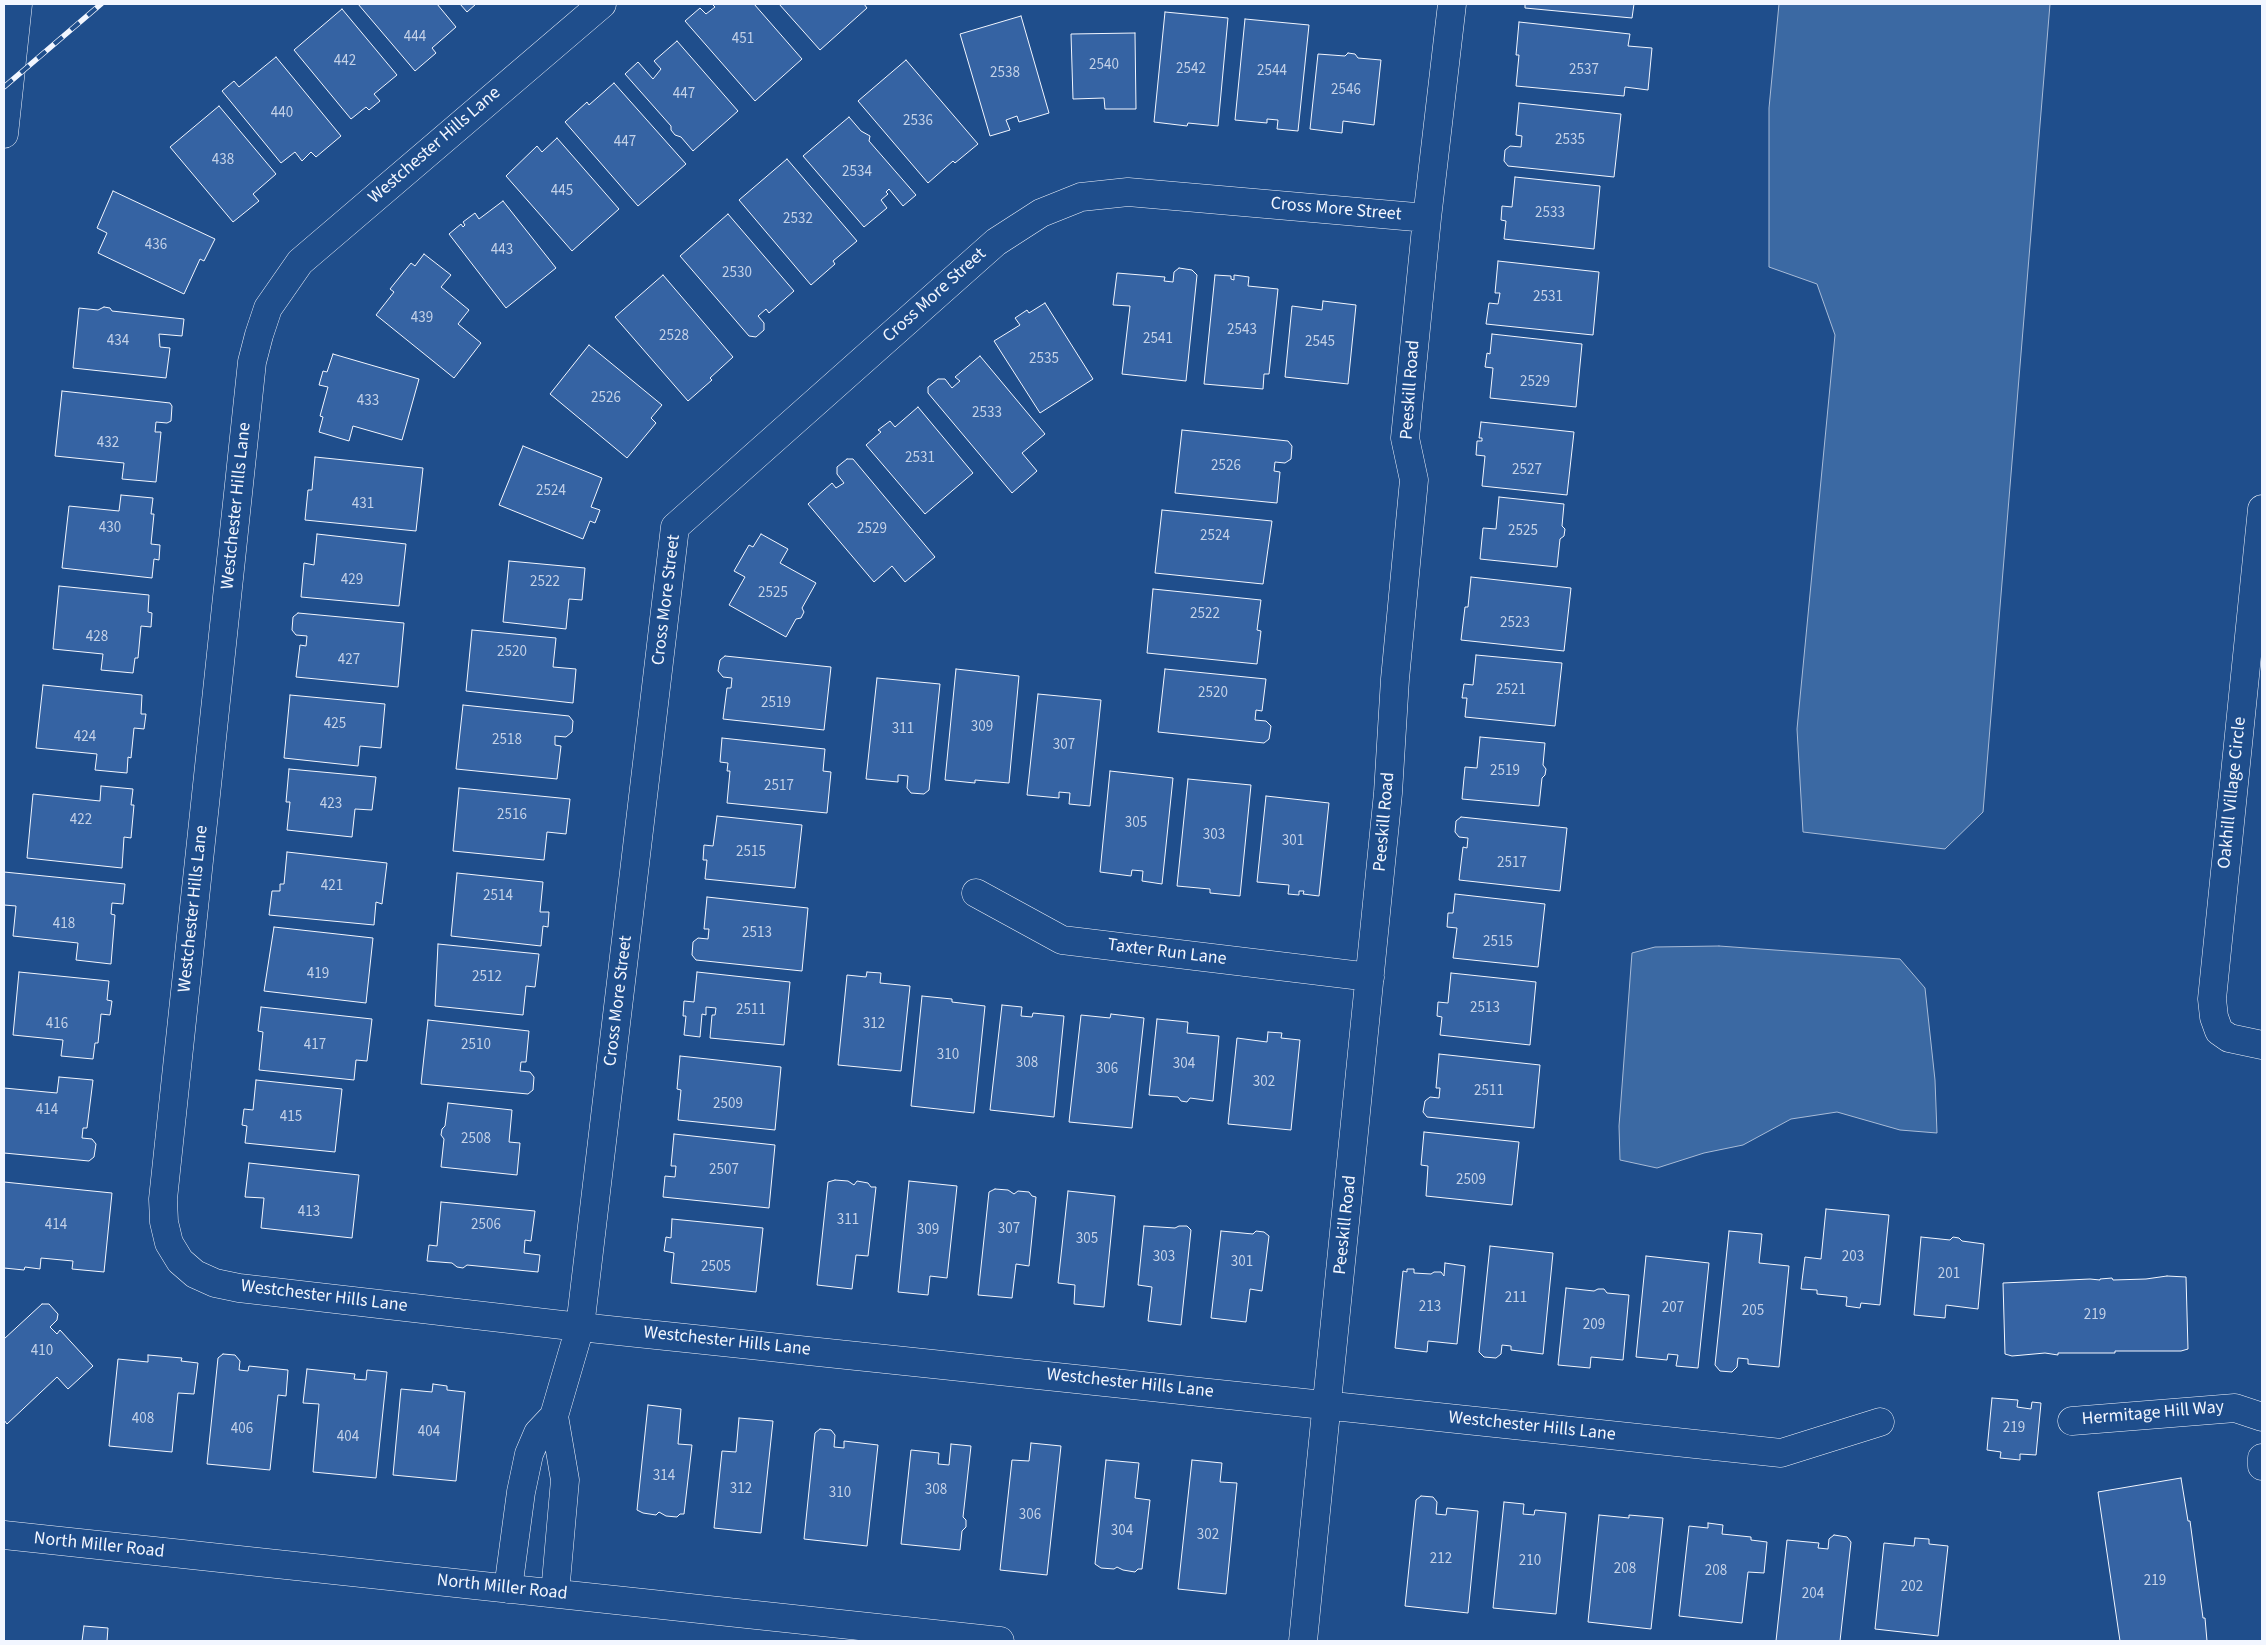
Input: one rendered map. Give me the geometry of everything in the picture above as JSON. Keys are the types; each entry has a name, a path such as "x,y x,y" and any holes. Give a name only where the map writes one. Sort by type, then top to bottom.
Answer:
{"street":[{"path":"4,134 18,4"},
{"name":"Westchester Hills Lane","path":"602,4 300,262 268,308 252,362 162,1199 170,1243 180,1261 195,1274 215,1283 238,1288 580,1327 1781,1453 1880,1422"},
{"name":"Peeskill Road","path":"1303,1641 1388,793 1394,679 1414,480 1405,438 1427,218 1452,4"},
{"name":"Cross More Street","path":"555,1593 565,1480 554,1416 580,1327 675,527 996,242 1041,213 1081,197 1128,192 1427,218"},
{"name":"Oakhill Village Circle","path":"2262,509 2212,999 2218,1031 2229,1038 2262,1045"},
{"name":"Taxter Run Lane","path":"976,893 1062,940 1370,977"},
{"name":"Hermitage Hill Way","path":"2072,1421 2235,1408 2262,1417"},
{"name":"Cross More Street","path":"508,1589 521,1492 529,1454 538,1433 554,1416"},
{"path":"2262,1458 2262,1466"},
{"name":"North Miller Road","path":"4,1535 555,1593 921,1637 1000,1641"}],"water":[{"path":"1779,4 2050,4 1983,812 1945,849 1803,832 1797,729 1835,335 1817,284 1769,267 1769,108"},
{"path":"1719,946 1900,959 1925,988 1935,1080 1937,1133 1900,1130 1837,1112 1791,1119 1743,1145 1704,1153 1657,1168 1620,1160 1619,1126 1632,953 1655,947"}],"building":[{"path":"358,4 437,4 456,27 432,48 436,53 415,71"},
{"path":"460,4 476,4 467,12"},
{"path":"712,4 754,4 802,59 755,101 685,21 700,8 706,14 715,7"},
{"path":"779,4 864,4 867,8 820,50"},
{"path":"1525,4 1634,4 1632,18 1525,8"},
{"path":"342,9 397,75 374,94 380,101 369,110 366,107 351,119 294,50"},
{"path":"1165,12 1228,18 1218,126 1188,123 1187,126 1154,122"},
{"path":"1021,16 1049,113 1019,122 1017,116 1006,120 1010,130 990,136 960,34"},
{"path":"1245,19 1309,25 1298,131 1277,129 1278,120 1267,119 1267,123 1235,120"},
{"path":"1519,22 1630,34 1628,46 1652,48 1648,90 1625,87 1624,96 1516,86 1519,55 1516,55"},
{"path":"1135,33 1136,109 1105,109 1104,98 1073,99 1071,34"},
{"path":"677,41 738,111 693,151 681,137 675,135 671,130 671,126 625,74 638,62 653,79 661,69 654,61"},
{"path":"1348,53 1355,54 1358,58 1381,60 1374,125 1343,121 1342,133 1310,129 1318,54 1345,56"},
{"path":"276,57 341,136 316,157 311,152 302,161 295,152 281,163 222,91 234,81 239,87"},
{"path":"906,60 978,144 955,163 953,161 928,183 858,101"},
{"path":"614,83 686,164 638,206 565,122 587,102 589,105"},
{"path":"1519,103 1621,114 1614,177 1508,166 1504,161 1505,150 1510,146 1521,147 1522,136 1516,135"},
{"path":"219,106 276,174 253,194 259,201 233,222 170,147"},
{"path":"849,117 861,131 870,136 869,141 916,195 903,206 889,189 886,192 888,194 881,200 887,208 864,227 803,156"},
{"path":"557,138 619,209 572,251 506,176 537,146 542,152"},
{"path":"787,159 857,241 833,261 835,264 811,285 739,200"},
{"path":"1515,177 1600,186 1594,249 1504,239 1506,221 1501,220 1502,206 1512,207"},
{"path":"113,191 215,239 204,261 200,259 184,294 98,253 107,233 97,228"},
{"path":"503,201 556,268 506,308 449,234 461,224 463,227 465,225 463,222 475,213 479,219"},
{"path":"728,214 794,291 769,313 766,309 758,316 764,323 764,330 756,337 749,336 680,256"},
{"path":"424,254 451,275 441,287 469,310 458,324 481,343 454,378 376,315 394,292 390,289 411,263 415,266"},
{"path":"1498,261 1599,272 1593,335 1486,324 1489,303 1498,304 1500,293 1495,293"},
{"path":"1179,268 1192,270 1197,275 1186,381 1122,374 1130,306 1113,305 1117,273 1165,277 1164,281 1173,282 1174,272"},
{"path":"663,275 733,357 710,378 712,380 688,401 615,317"},
{"path":"1215,275 1231,276 1231,279 1234,280 1234,275 1249,277 1248,286 1278,289 1269,374 1264,374 1263,389 1204,384"},
{"path":"1323,301 1356,305 1348,384 1285,377 1292,306 1322,310"},
{"path":"1045,303 1093,379 1040,413 994,341 1020,325 1015,318 1027,310 1029,313"},
{"path":"104,307 110,308 112,311 184,319 182,336 159,334 160,347 170,348 166,378 73,368 79,308 98,310"},
{"path":"1492,334 1582,344 1576,407 1490,398 1493,368 1485,367 1487,353 1490,354"},
{"path":"589,345 662,405 651,418 656,423 627,458 550,394"},
{"path":"333,354 419,379 402,440 353,426 349,441 319,432 323,417 320,416 328,387 319,385 323,371 327,372"},
{"path":"980,356 1045,434 1022,453 1037,471 1012,493 928,393 928,387 938,379 945,379 952,388 960,381 955,377"},
{"path":"62,391 170,403 172,406 171,421 167,423 156,422 155,432 161,432 156,482 122,479 124,463 55,456"},
{"path":"918,407 973,473 925,514 866,445 881,432 878,430 890,421 895,427"},
{"path":"1481,422 1574,432 1567,495 1482,486 1485,456 1476,455 1477,441 1482,441 1482,438 1479,438"},
{"path":"1182,430 1288,441 1292,446 1291,459 1285,463 1275,462 1274,471 1280,472 1277,503 1175,493"},
{"path":"523,446 602,478 591,507 600,510 595,523 590,521 583,539 499,505"},
{"path":"315,457 423,468 416,531 305,520 308,490 312,490"},
{"path":"847,459 853,459 935,557 905,582 892,566 874,582 808,504 832,483 836,488 844,483 837,474 837,467"},
{"path":"121,495 153,498 151,514 154,514 151,544 160,545 159,560 154,559 152,578 62,568 69,506 119,511"},
{"path":"1499,497 1564,504 1562,526 1565,529 1564,536 1560,539 1557,567 1480,559 1483,528 1496,529"},
{"path":"1162,510 1272,521 1263,584 1155,573"},
{"path":"317,534 406,544 399,606 301,597 304,563 314,565"},
{"path":"761,534 788,549 780,563 816,583 802,608 804,612 801,618 796,619 786,637 729,605 745,577 734,571 749,545 753,547"},
{"path":"509,561 585,568 582,600 569,599 566,629 503,622"},
{"path":"1471,577 1571,588 1564,651 1461,640 1465,607 1468,607"},
{"path":"59,586 149,595 148,612 152,613 151,627 141,626 138,658 135,658 133,673 101,670 103,654 53,649"},
{"path":"1153,589 1261,600 1257,630 1261,631 1257,664 1147,653"},
{"path":"298,613 404,623 398,687 296,677 300,645 306,646 307,636 296,635 292,630 293,617"},
{"path":"472,630 556,638 553,667 576,669 573,703 466,691"},
{"path":"1476,655 1562,663 1555,726 1465,717 1467,698 1462,698 1464,684 1473,685"},
{"path":"725,656 831,667 824,730 723,719 727,688 731,688 732,678 723,677 718,671 720,660"},
{"path":"956,669 1019,676 1009,783 975,780 975,783 945,780"},
{"path":"1165,669 1266,679 1262,711 1256,710 1255,720 1266,721 1271,726 1269,739 1264,743 1158,732"},
{"path":"877,678 940,684 929,790 924,794 911,793 907,788 908,776 898,775 898,782 866,779"},
{"path":"43,685 142,695 141,714 146,714 144,729 134,728 131,758 128,757 127,773 95,770 97,754 36,748"},
{"path":"1038,694 1101,700 1090,806 1069,804 1070,793 1059,792 1059,798 1027,795"},
{"path":"290,695 385,704 381,748 360,746 358,766 284,758"},
{"path":"463,705 569,716 573,721 572,732 566,737 555,736 555,745 561,746 557,779 456,769"},
{"path":"1480,737 1545,743 1543,765 1546,769 1545,775 1542,778 1539,806 1462,799 1465,767 1477,768"},
{"path":"722,738 825,749 823,771 831,772 827,813 727,803 730,771 727,771 728,763 720,762"},
{"path":"289,769 376,777 372,810 355,809 352,837 287,830 290,802 286,802"},
{"path":"1110,771 1173,778 1162,884 1142,881 1143,871 1132,870 1131,876 1100,872"},
{"path":"1188,779 1251,785 1240,896 1210,893 1210,889 1177,886"},
{"path":"101,786 133,789 131,805 134,805 131,838 124,837 122,868 27,858 33,794 100,801"},
{"path":"459,788 570,799 566,834 547,832 544,860 453,851"},
{"path":"1266,796 1329,803 1319,896 1303,894 1304,891 1299,891 1299,895 1288,894 1289,885 1257,882"},
{"path":"717,816 802,825 795,888 705,879 707,860 703,860 704,845 713,846"},
{"path":"1461,817 1567,828 1560,891 1459,880 1463,847 1467,848 1468,838 1459,837 1455,832 1456,821"},
{"path":"287,852 387,863 382,904 376,902 374,925 269,915 272,891 280,891 280,884 284,884"},
{"path":"4,872 125,884 123,904 112,903 111,914 115,915 111,964 76,960 78,943 13,936 16,906 4,905"},
{"path":"457,873 543,882 540,912 549,912 548,927 543,926 541,946 451,936"},
{"path":"1455,894 1545,904 1538,967 1453,958 1457,928 1447,927 1448,913 1453,913"},
{"path":"707,897 808,908 802,971 696,960 692,955 693,942 698,938 708,939 709,929 704,929"},
{"path":"274,927 373,938 366,1003 264,991"},
{"path":"438,944 539,954 535,987 526,986 523,1015 435,1006"},
{"path":"19,972 109,981 107,1000 112,1001 110,1015 101,1014 98,1043 95,1043 93,1059 61,1056 63,1040 13,1035"},
{"path":"697,972 790,982 784,1045 710,1038 712,1015 715,1015 716,1008 706,1007 706,1015 702,1014 700,1037 684,1035 686,1016 683,1016 684,1001 694,1002"},
{"path":"867,972 881,973 880,983 910,986 901,1071 838,1065 847,975 866,977"},
{"path":"1451,973 1536,982 1530,1045 1440,1035 1442,1017 1437,1016 1438,1002 1448,1003"},
{"path":"922,996 952,999 952,1002 985,1006 974,1113 911,1106"},
{"path":"1002,1005 1022,1007 1021,1016 1032,1017 1033,1013 1064,1016 1054,1117 990,1110"},
{"path":"261,1007 372,1019 367,1061 356,1060 354,1080 259,1070 263,1032 258,1031"},
{"path":"1111,1014 1144,1018 1132,1128 1069,1122 1081,1015 1110,1018"},
{"path":"1157,1019 1188,1022 1187,1033 1219,1036 1213,1101 1190,1098 1187,1102 1181,1101 1178,1097 1149,1095"},
{"path":"428,1020 529,1031 526,1062 521,1062 520,1071 530,1072 534,1077 533,1090 528,1094 421,1084"},
{"path":"1268,1032 1282,1033 1281,1038 1300,1040 1291,1130 1228,1124 1237,1038 1267,1042"},
{"path":"1439,1054 1540,1065 1534,1128 1427,1117 1423,1112 1425,1101 1430,1097 1439,1098 1440,1088 1436,1088"},
{"path":"680,1056 781,1067 775,1130 678,1120 681,1090 677,1089"},
{"path":"59,1077 93,1080 87,1128 83,1128 82,1138 92,1139 96,1144 94,1157 89,1161 4,1153 4,1088 57,1093"},
{"path":"256,1080 342,1089 335,1152 245,1143 247,1126 242,1125 244,1109 253,1110"},
{"path":"448,1103 512,1110 509,1142 520,1143 517,1175 441,1167 444,1139 441,1135 442,1129 445,1126"},
{"path":"1424,1132 1519,1142 1512,1205 1426,1196 1428,1166 1421,1165"},
{"path":"674,1134 775,1145 769,1208 663,1197 665,1176 675,1177 676,1166 671,1166"},
{"path":"249,1163 359,1175 352,1238 261,1228 264,1198 245,1197"},
{"path":"835,1180 848,1181 854,1185 857,1181 868,1183 871,1187 876,1187 868,1256 856,1255 852,1289 817,1285 828,1182"},
{"path":"909,1181 957,1186 947,1278 930,1276 928,1295 898,1292"},
{"path":"4,1182 112,1193 104,1272 72,1269 73,1261 41,1258 40,1269 25,1267 24,1270 4,1268"},
{"path":"995,1189 1008,1190 1014,1194 1018,1191 1029,1192 1032,1196 1036,1197 1029,1266 1016,1264 1012,1298 978,1295 989,1192"},
{"path":"1068,1191 1115,1196 1104,1307 1074,1304 1075,1285 1058,1283"},
{"path":"441,1202 535,1211 531,1241 525,1240 524,1253 540,1255 538,1272 467,1265 463,1268 457,1267 452,1263 427,1261 429,1245 437,1246"},
{"path":"1826,1209 1889,1215 1880,1305 1861,1303 1860,1308 1846,1306 1847,1297 1817,1294 1817,1290 1801,1289 1805,1257 1821,1259"},
{"path":"672,1219 763,1228 756,1292 671,1283 674,1253 664,1251 666,1237 671,1238"},
{"path":"1144,1226 1175,1228 1187,1226 1191,1230 1181,1325 1148,1321 1152,1287 1138,1285"},
{"path":"1221,1231 1253,1234 1256,1231 1264,1232 1269,1236 1262,1291 1250,1289 1246,1322 1211,1318"},
{"path":"1729,1231 1762,1234 1759,1263 1789,1266 1779,1367 1748,1364 1748,1359 1738,1358 1737,1367 1732,1372 1720,1371 1715,1365"},
{"path":"1921,1237 1950,1240 1953,1237 1959,1238 1962,1241 1984,1244 1978,1309 1946,1305 1945,1318 1914,1315"},
{"path":"1490,1246 1553,1253 1543,1354 1511,1350 1511,1346 1502,1345 1501,1354 1496,1358 1484,1357 1479,1352"},
{"path":"1646,1256 1709,1263 1698,1368 1676,1366 1678,1355 1668,1354 1667,1360 1636,1357"},
{"path":"1445,1263 1465,1266 1457,1344 1428,1341 1427,1352 1395,1348 1403,1271 1407,1272 1407,1269 1414,1269 1414,1273 1431,1274 1441,1272 1444,1276"},
{"path":"2167,1276 2186,1277 2188,1349 2181,1351 2058,1353 2058,1355 2045,1353 2012,1356 2005,1354 2003,1283 2112,1278 2113,1280 2146,1279"},
{"path":"1566,1288 1594,1291 1604,1289 1607,1293 1629,1295 1623,1360 1591,1357 1590,1368 1558,1365"},
{"path":"42,1304 49,1304 58,1314 57,1320 50,1327 57,1334 60,1330 93,1366 68,1389 57,1377 7,1424 4,1420 4,1339"},
{"path":"223,1354 235,1355 240,1361 239,1370 248,1371 249,1366 288,1370 286,1396 278,1395 270,1470 207,1464 218,1358"},
{"path":"148,1355 182,1358 181,1361 198,1363 194,1394 178,1393 172,1452 109,1446 118,1359 148,1362"},
{"path":"307,1369 355,1374 354,1379 366,1380 367,1370 387,1372 376,1478 313,1472 319,1404 303,1403"},
{"path":"433,1384 447,1386 447,1390 465,1392 456,1481 393,1475 401,1389 432,1392"},
{"path":"1992,1398 2018,1400 2017,1407 2031,1409 2032,1402 2041,1403 2036,1455 2020,1454 2020,1460 2000,1458 2001,1452 1987,1450"},
{"path":"648,1405 681,1409 678,1444 692,1445 684,1514 680,1514 677,1517 666,1516 659,1512 656,1515 643,1513 637,1510"},
{"path":"739,1418 773,1421 761,1533 714,1528 722,1451 736,1452"},
{"path":"820,1429 831,1430 835,1435 834,1447 844,1448 844,1441 878,1445 867,1546 804,1539 815,1433"},
{"path":"1031,1443 1061,1446 1047,1575 1000,1570 1012,1460 1029,1461"},
{"path":"951,1444 971,1446 963,1517 966,1520 966,1527 962,1531 960,1550 901,1544 911,1450 939,1453 938,1464 949,1465"},
{"path":"1106,1460 1139,1463 1135,1498 1150,1500 1142,1569 1138,1569 1135,1572 1117,1567 1114,1569 1101,1568 1095,1564"},
{"path":"1192,1460 1222,1463 1220,1482 1237,1483 1226,1594 1178,1589"},
{"path":"2181,1478 2188,1521 2190,1521 2207,1641 2120,1641 2098,1492"},
{"path":"1421,1496 1433,1497 1437,1502 1436,1514 1446,1515 1447,1508 1478,1511 1468,1613 1405,1606 1416,1500"},
{"path":"1504,1502 1524,1504 1523,1514 1534,1515 1535,1510 1566,1513 1556,1614 1493,1608"},
{"path":"1599,1515 1629,1518 1629,1515 1663,1518 1651,1629 1588,1622"},
{"path":"1708,1523 1723,1525 1722,1534 1751,1537 1751,1540 1767,1542 1764,1573 1748,1572 1742,1623 1679,1616 1689,1526 1708,1528"},
{"path":"1834,1535 1847,1537 1851,1542 1840,1641 1776,1641 1787,1540 1819,1543 1818,1548 1828,1549 1829,1539"},
{"path":"1915,1538 1929,1539 1929,1544 1948,1546 1938,1636 1875,1629 1884,1543 1914,1546"},
{"path":"84,1626 108,1628 107,1641 82,1641"}],"railway":[{"path":"4,87 101,4"}]}
